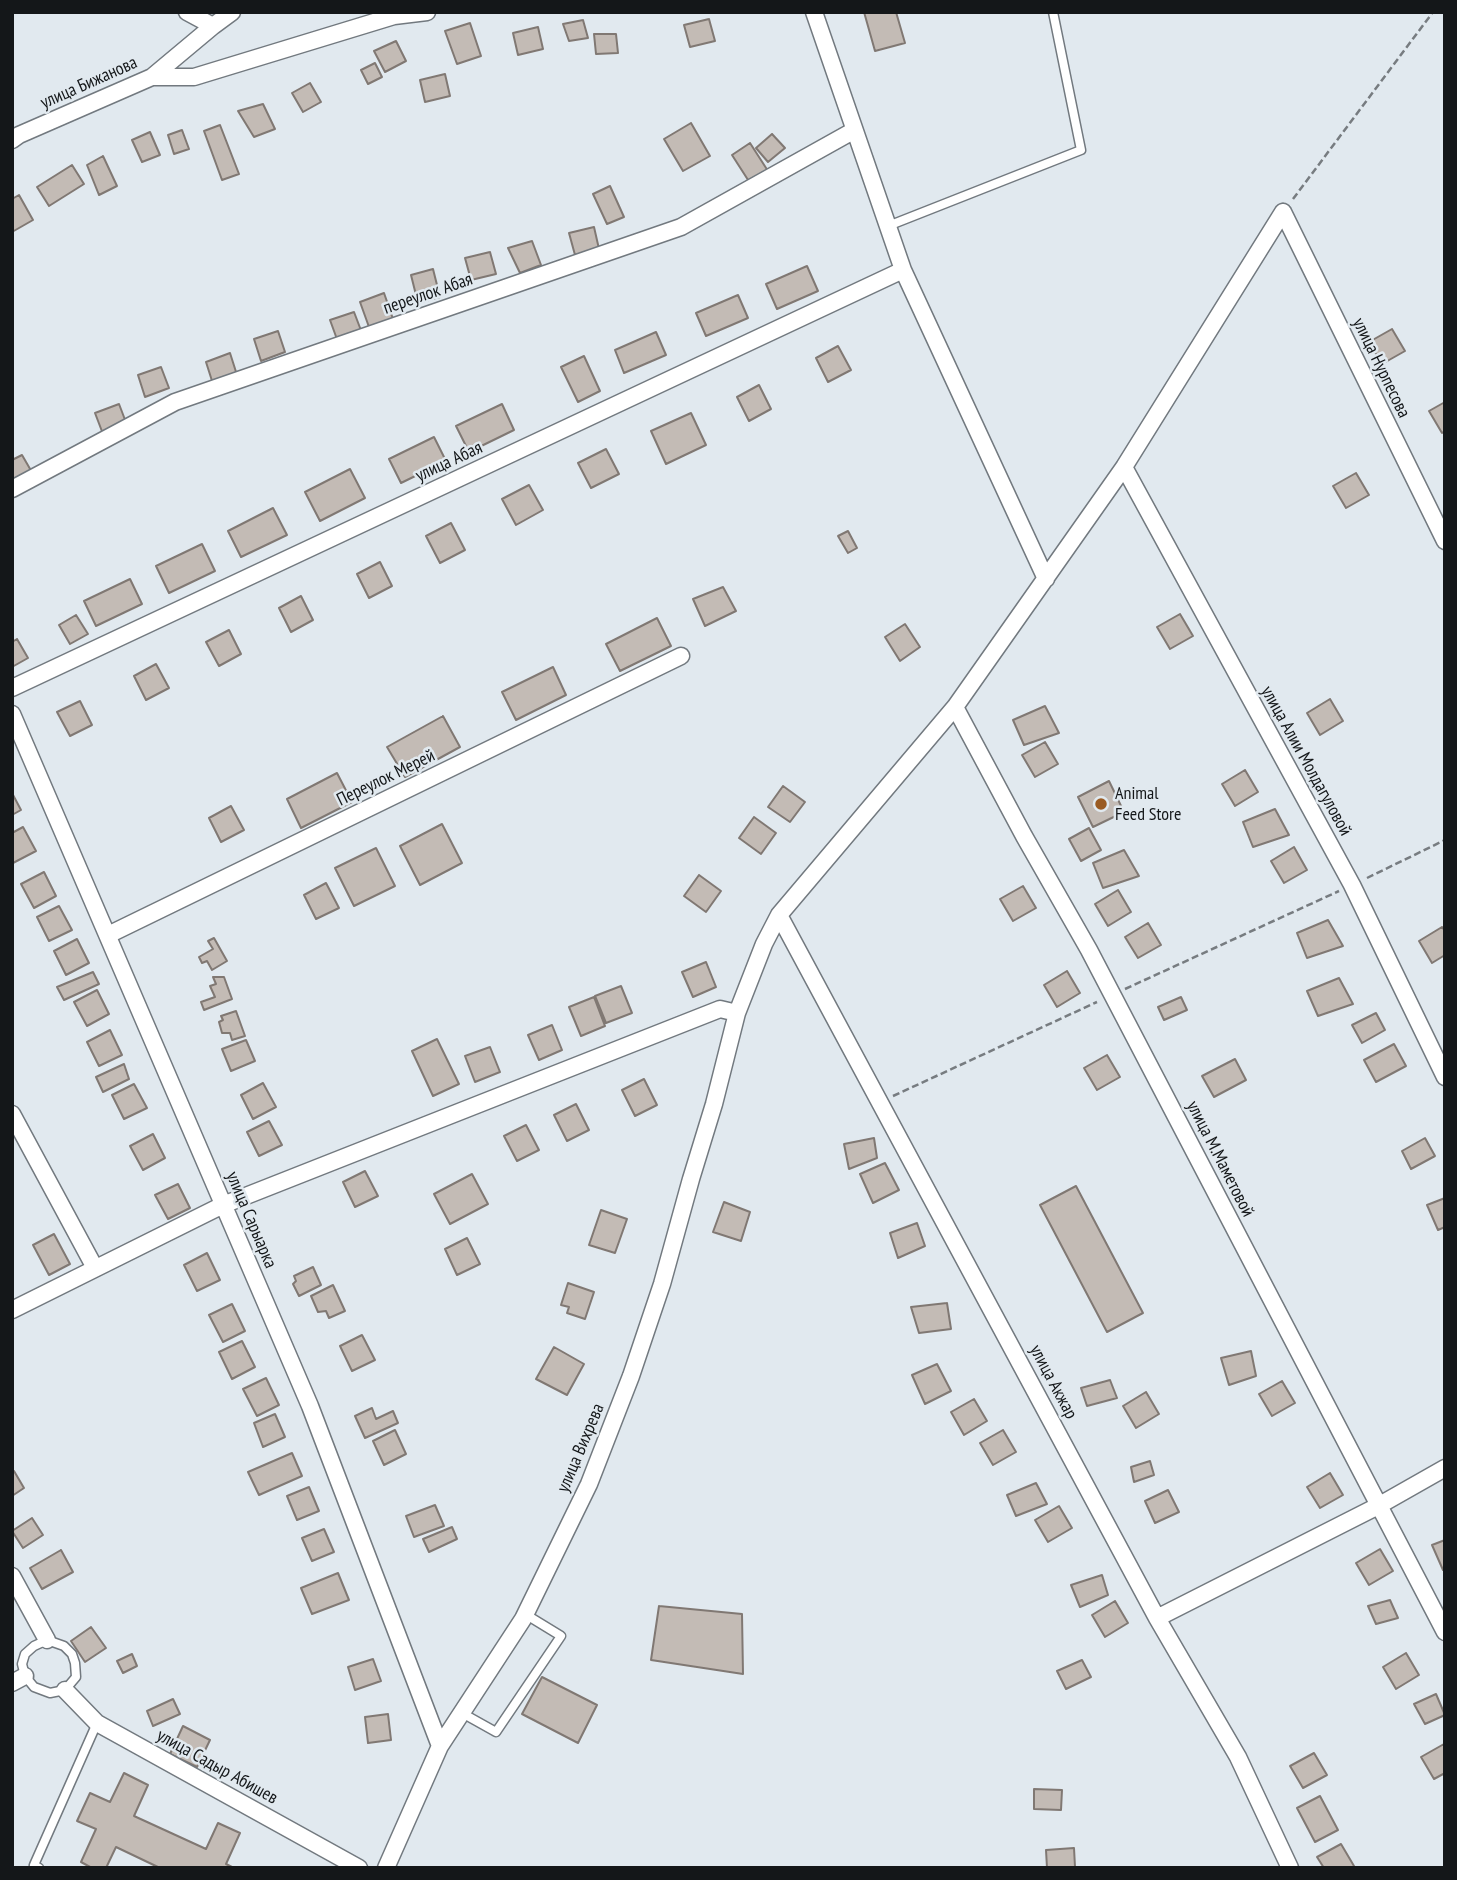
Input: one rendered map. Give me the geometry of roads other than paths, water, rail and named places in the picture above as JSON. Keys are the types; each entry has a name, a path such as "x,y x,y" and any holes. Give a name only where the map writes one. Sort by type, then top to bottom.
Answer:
{"street":[{"path":"187,12 213,26"},
{"path":"152,77 232,12"},
{"name":"улица Бижанова","path":"15,133 152,77 194,77 394,16 428,12"},
{"path":"814,12 903,270 1046,579"},
{"name":"переулок Абая","path":"12,489 175,402 681,227 853,131"},
{"name":"улица Вихрева","path":"386,1868 440,1746 525,1614 589,1484 631,1376 662,1284 714,1104 737,1013 764,944 779,915 955,707 1124,467 1283,212"},
{"name":"улица Нурпесова","path":"1283,212 1445,541"},
{"name":"улица Абая","path":"12,688 903,270"},
{"name":"улица Алии Молдагуловой","path":"1124,467 1352,885 1445,1077"},
{"name":"Переулок Мерей","path":"108,935 681,656"},
{"name":"улица М.Маметовой","path":"955,707 1112,995 1445,1632"},
{"name":"улица Сарыарка","path":"12,715 310,1406 440,1746"},
{"name":"улица Акжар","path":"779,915 1157,1618 1238,1757 1290,1868"},
{"path":"12,1310 223,1205 720,1009 737,1013"},
{"path":"12,1114 95,1268"},
{"path":"1157,1618 1378,1506 1445,1468"},
{"path":"12,1576 47,1640"},
{"name":"улица Садыр Абишев","path":"65,1690 97,1723 359,1868"}],"lane":[{"path":"888,226 1081,150 1053,12"},
{"path":"462,1713 496,1731 561,1636 525,1614"},
{"path":"47,1640 64,1646 72,1654 76,1677 65,1690 50,1693 18,1679 25,1654 47,1640"},
{"path":"39,1868 34,1865 97,1723"}],"place":[{"name":"Animal Feed Store","path":"1101,804"}]}
